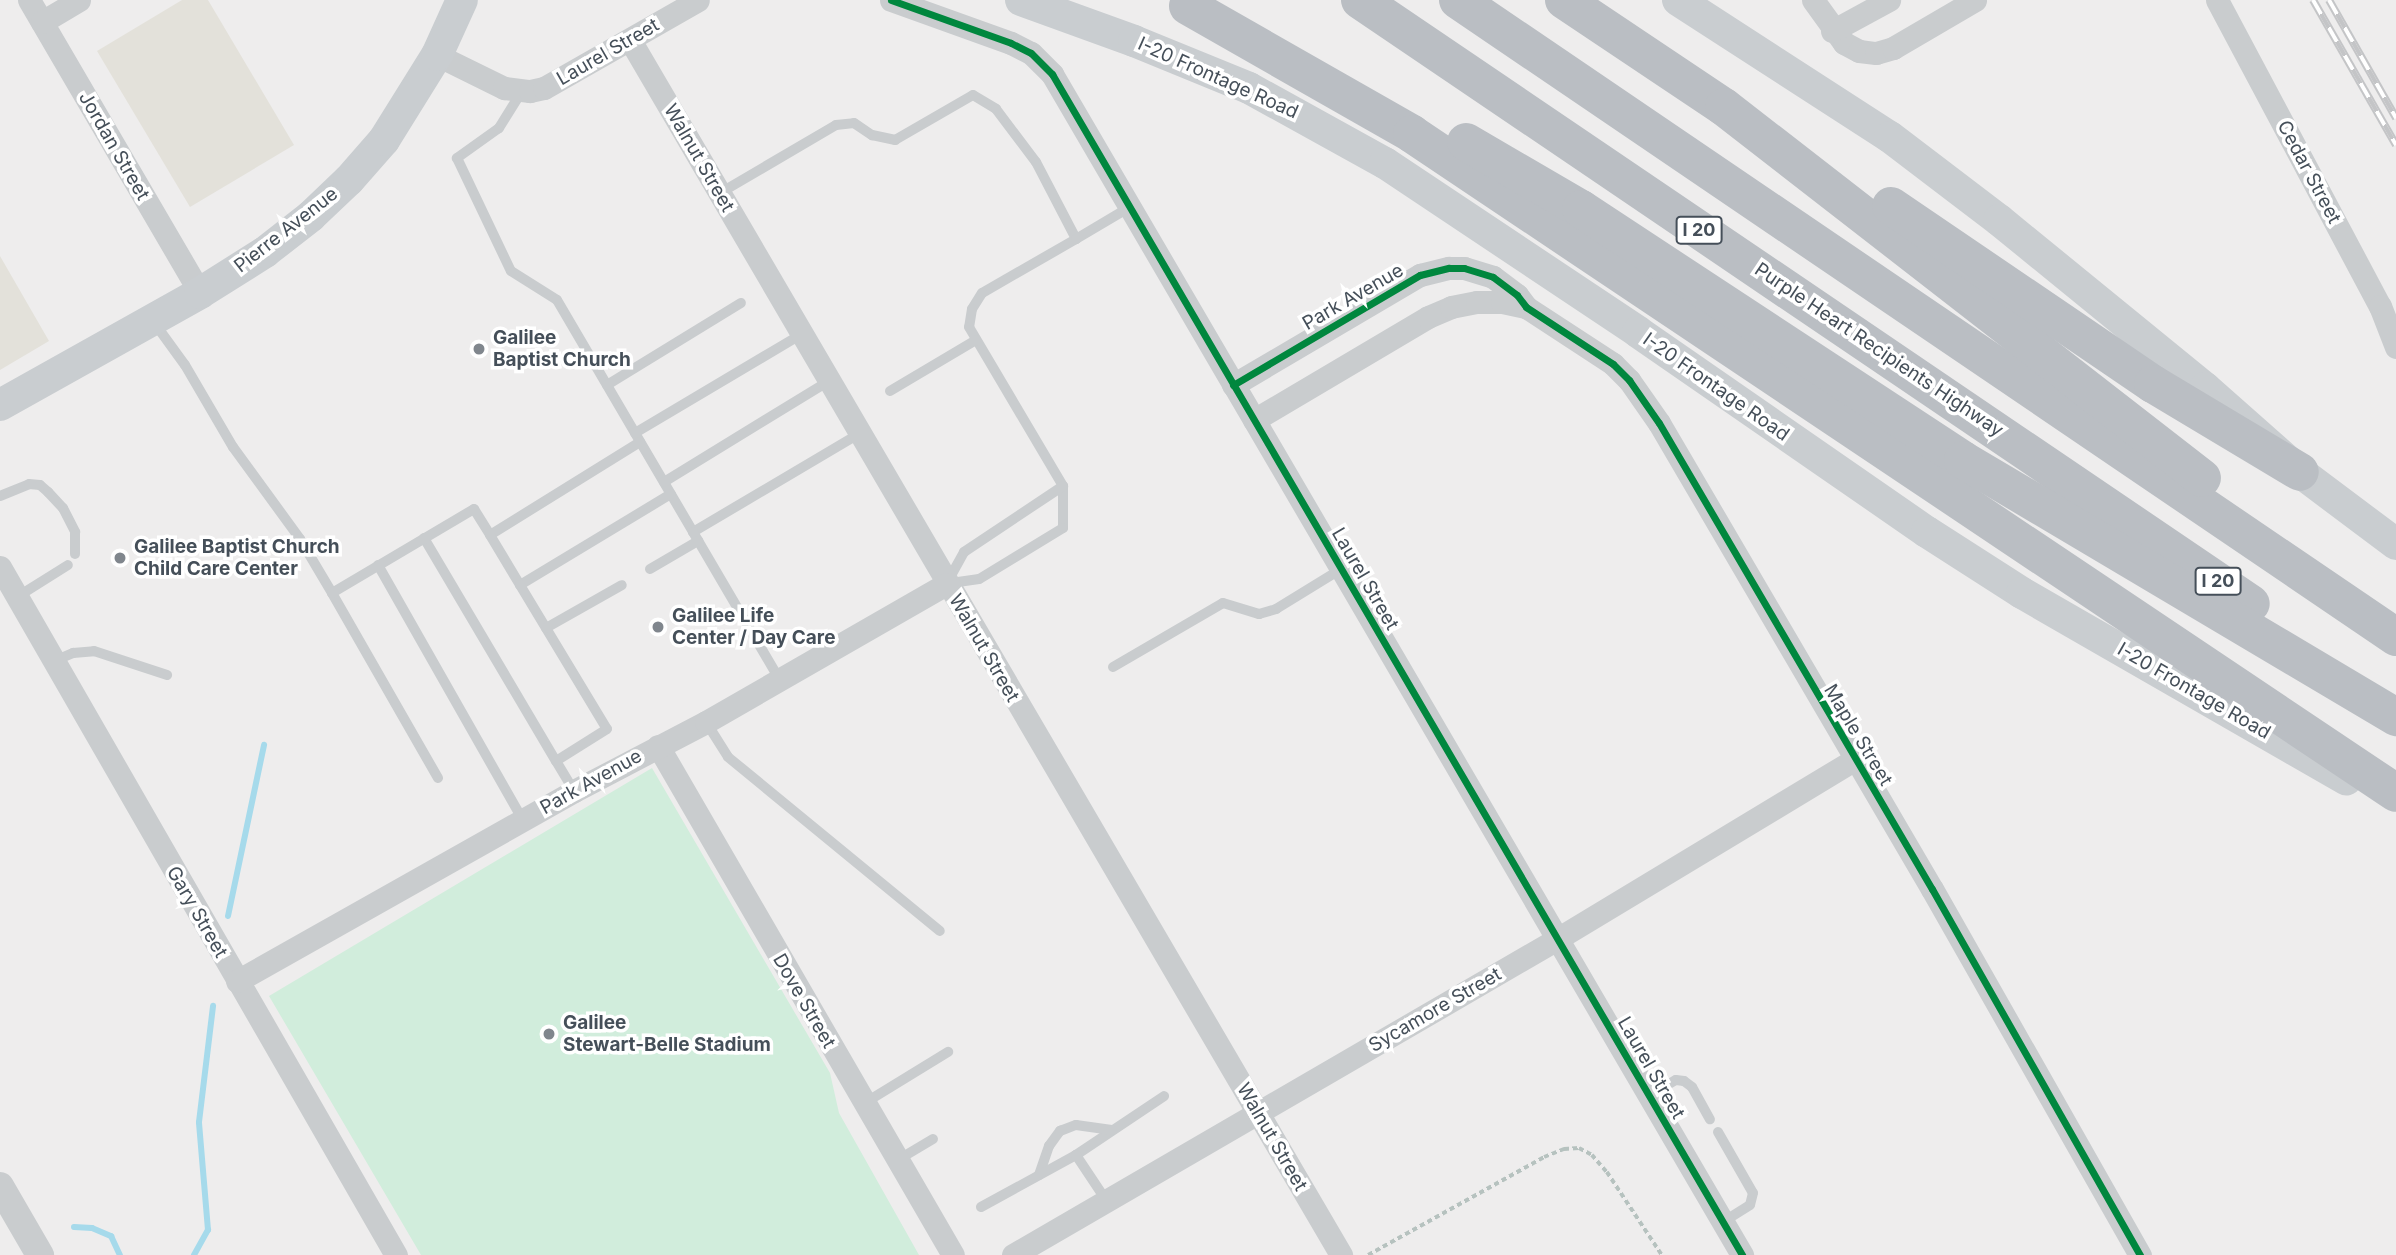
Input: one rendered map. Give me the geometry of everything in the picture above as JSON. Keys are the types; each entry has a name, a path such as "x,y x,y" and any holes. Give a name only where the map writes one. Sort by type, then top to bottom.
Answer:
{"highway":[{"name":"Purple Heart Recipients Highway","path":"1360,0 2028,451 2396,704"},
{"name":"I 20","path":"1458,0 2396,637"},
{"path":"1564,0 1724,107 1918,255 2396,631"},
{"path":"1182,3 1339,71 1581,209 1963,460 2396,717"},
{"path":"1182,3 1412,134 2396,793"},
{"path":"1724,107 1858,185 1967,255 2059,322 2154,384 2300,472"}],"main road":[{"name":"Pierre Avenue","path":"0,405 200,293 265,252 349,180 384,141 437,55 462,0"},
{"name":"I-20 Frontage Road","path":"1021,0 1192,63 1308,118 1385,163 1517,250 1927,532 2022,593 2396,808"},
{"path":"1678,0 1828,94 1901,146 2063,272 2205,388 2300,472 2396,544"}],"street":[{"name":"Jordan Street","path":"29,0 200,293"},
{"path":"42,22 79,0"},
{"name":"Laurel Street","path":"522,91 556,83 698,0"},
{"name":"Laurel Street","path":"891,0 1011,43 1031,53 1052,74 1742,1255"},
{"path":"1812,0 1843,43 1859,51 1876,53 1893,48 1975,0"},
{"path":"1832,31 1889,0"},
{"name":"Cedar Street","path":"2217,0 2380,306 2396,346"},
{"name":"Walnut Street","path":"630,40 1341,1255"},
{"path":"437,55 503,88 522,91"},
{"name":"Park Avenue","path":"1233,385 1420,275 1435,270 1464,268 1493,277 1517,295 1526,307"},
{"path":"1254,420 1428,317 1451,307 1477,302 1502,302 1526,307"},
{"name":"Maple Street","path":"1526,307 1613,364 1629,380 1658,423 2012,1028 2140,1255"},
{"name":"Gary Street","path":"0,567 396,1255"},
{"name":"Park Avenue","path":"237,981 574,791 706,722 946,584"},
{"name":"Dove Street","path":"658,746 896,1161 953,1255"},
{"name":"Sycamore Street","path":"1013,1255 1558,939 1855,759"},
{"path":"0,1186 40,1255"}],"lane":[{"path":"522,91 499,128 457,158 511,271 557,300 780,680"},
{"path":"720,193 836,125 854,123 872,135 895,140 973,95 996,109 1036,162 1076,239"},
{"path":"946,584 964,552 1063,486 969,327 972,309 982,293 1130,207"},
{"path":"607,385 741,303"},
{"path":"152,319 185,365 233,447 300,539 438,778"},
{"path":"490,535 802,334"},
{"path":"890,391 976,340"},
{"path":"664,482 829,382"},
{"path":"650,569 696,536 859,434"},
{"path":"0,496 29,484 40,485 63,508 75,532 75,554"},
{"name":"Park Avenue","path":"946,584 979,579 1063,528 1063,486"},
{"path":"520,585 671,494"},
{"path":"332,593 474,509 607,729 556,761"},
{"path":"424,538 574,791"},
{"path":"17,597 68,565"},
{"path":"378,565 523,820"},
{"path":"1113,667 1223,603 1259,614 1276,609 1341,569"},
{"path":"546,628 622,585"},
{"path":"54,661 73,653 94,651 167,675"},
{"path":"706,722 728,757 940,932"},
{"path":"863,1104 948,1052"},
{"path":"1649,1096 1676,1080 1684,1081 1692,1087 1710,1119"},
{"path":"981,1207 1076,1155 1164,1096"},
{"path":"1039,1175 1049,1146 1060,1131 1076,1125 1112,1130"},
{"path":"1718,1132 1753,1193 1751,1205 1723,1222"},
{"path":"896,1161 933,1139"},
{"path":"1076,1155 1106,1200"}],"path":[{"path":"1368,1255 1544,1157 1564,1149 1579,1148 1592,1155 1607,1172 1662,1255"}],"shaded area":[{"path":"182,0 208,0 294,145 190,207 97,51"},
{"path":"0,256 49,341 0,370"}],"green space":[{"name":"Galilee Stewart-Belle Stadium","path":"652,768 830,1073 839,1113 919,1255 421,1255 269,996"}],"waterway":[{"path":"228,916 264,745"},
{"path":"194,1255 208,1230 199,1122 213,1006"},
{"path":"74,1227 92,1228 111,1236 120,1255"}],"railway":[{"path":"2313,0 2396,145"},
{"path":"2329,0 2396,118"}],"cycle path":[{"path":"891,0 1011,43 1031,53 1052,74 1742,1255"},
{"path":"1233,385 1420,275 1449,268 1464,268 1493,277 1517,295 1526,307 1613,364 1629,380 1659,423 1932,889 2140,1255"}],"place":[{"name":"Galilee Baptist Church","path":"479,349"},
{"name":"Galilee Baptist Church Child Care Center","path":"120,558"},
{"name":"Galilee Life Center / Day Care","path":"658,627"},
{"name":"Galilee Stewart-Belle Stadium","path":"549,1034"}]}
